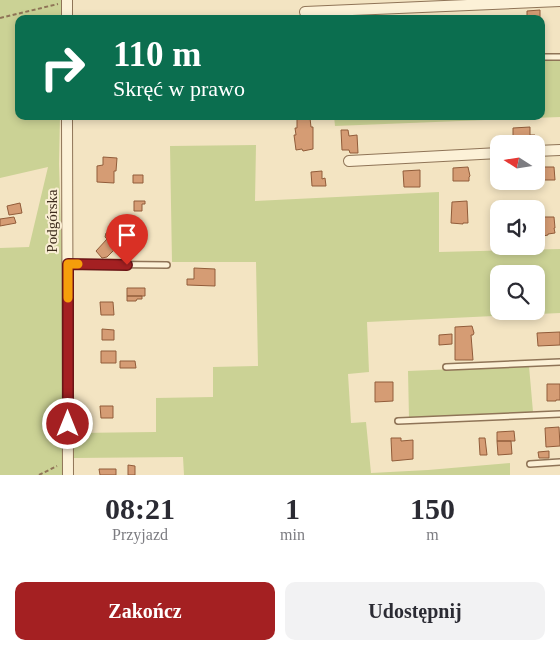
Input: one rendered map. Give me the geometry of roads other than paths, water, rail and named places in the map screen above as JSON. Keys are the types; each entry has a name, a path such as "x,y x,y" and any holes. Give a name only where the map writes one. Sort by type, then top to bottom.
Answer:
{"street":[{"path":"67,15 68,1"},
{"path":"305,12 560,1"},
{"name":"Podgórska","path":"67,120 68,475"},
{"path":"545,151 560,150"},
{"path":"348,161 490,153"}],"lane":[{"path":"545,57 560,56"},
{"path":"68,264 167,265"},
{"path":"446,367 560,362"},
{"path":"398,421 560,414"},
{"path":"530,464 560,462"}]}
